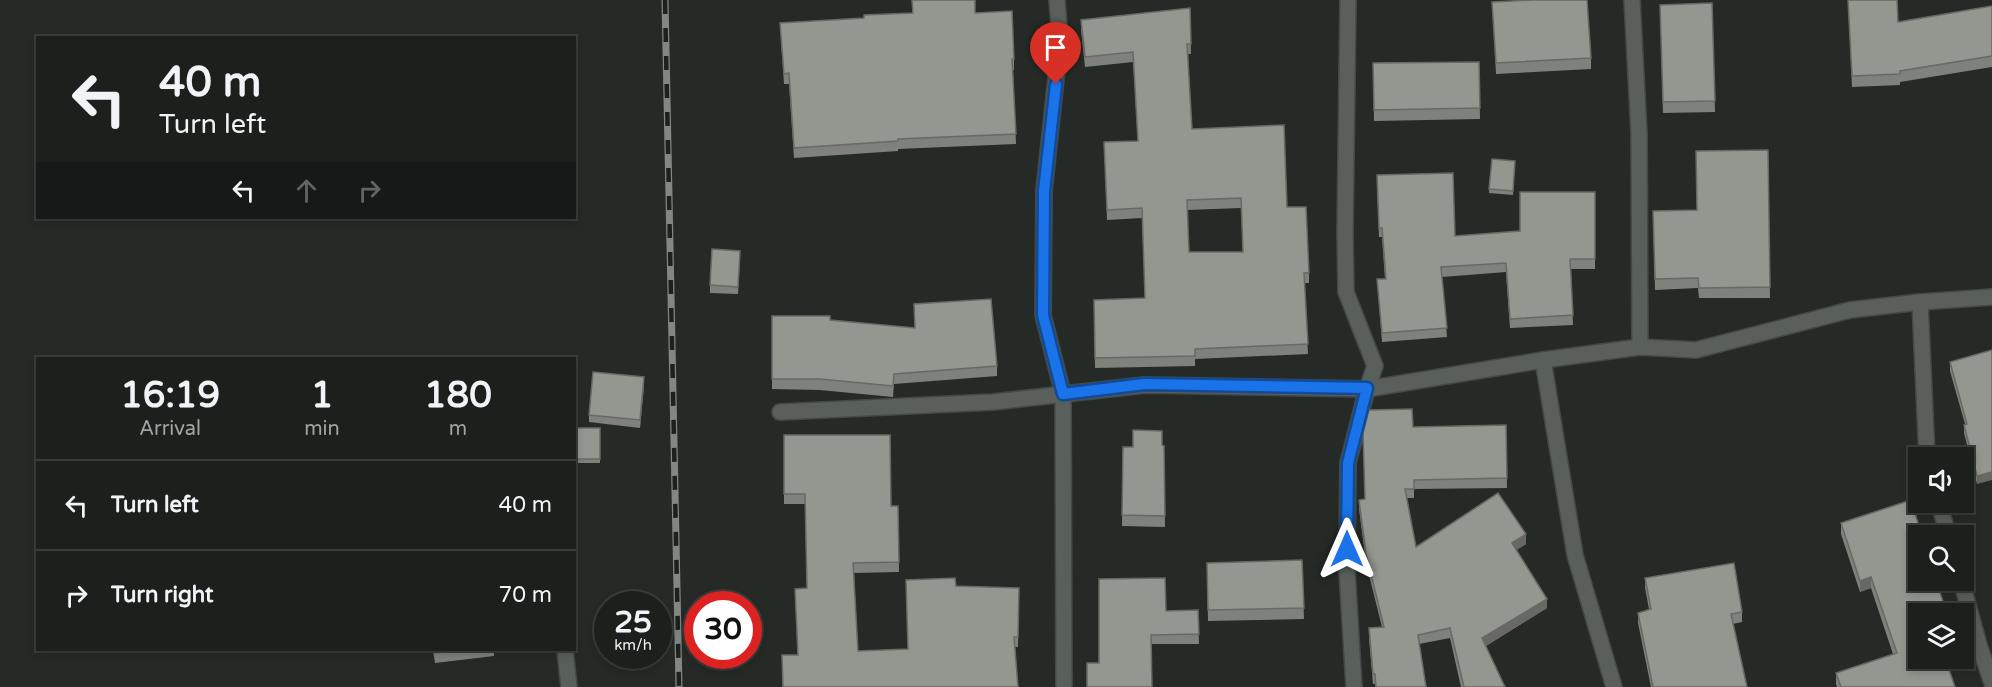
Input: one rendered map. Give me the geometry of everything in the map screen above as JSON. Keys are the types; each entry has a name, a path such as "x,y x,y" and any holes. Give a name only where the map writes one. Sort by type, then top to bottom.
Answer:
{"street":[{"path":"1057,0 1060,41 1044,191 1043,315 1063,394 1064,687"},
{"path":"1348,0 1346,292 1375,366 1367,388 1348,463 1347,571 1354,687"},
{"path":"1632,0 1639,133 1640,347"},
{"path":"780,412 993,402 1145,384 1367,388 1640,347 1696,350 1850,310 1992,297"},
{"path":"1920,302 1927,447"},
{"path":"1543,360 1575,555 1614,687"},
{"path":"1964,591 1992,683"},
{"path":"565,651 569,687"}],"building":[{"path":"912,0 975,0 975,13 1012,11 1016,134 898,139 898,141 794,148 789,73 784,74 780,23 913,13"},
{"path":"1587,0 1591,58 1496,63 1492,2"},
{"path":"1848,0 1897,0 1898,22 1992,6 1992,56 1900,71 1900,74 1852,76"},
{"path":"1712,3 1715,101 1663,102 1660,5"},
{"path":"1190,8 1191,44 1187,44 1192,129 1284,125 1287,207 1306,207 1309,273 1304,273 1308,344 1195,349 1195,356 1095,358 1094,300 1145,298 1142,208 1107,210 1104,142 1138,141 1133,52 1085,57 1081,20","holes":["1241,198 1243,252 1189,252 1187,200"]},
{"path":"1479,62 1480,108 1374,110 1373,63"},
{"path":"1768,150 1770,287 1699,288 1698,278 1655,279 1653,211 1697,210 1696,151"},
{"path":"1492,159 1515,161 1513,191 1489,189"},
{"path":"1453,173 1455,236 1520,231 1520,192 1595,192 1595,259 1570,259 1573,315 1510,319 1506,263 1441,267 1447,328 1382,333 1377,279 1386,279 1382,228 1379,228 1377,175"},
{"path":"712,249 740,251 738,287 710,285"},
{"path":"991,299 997,366 894,374 893,386 820,379 772,379 772,316 830,316 830,320 915,328 914,304"},
{"path":"1992,350 1992,472 1977,476 1974,447 1970,447 1964,425 1967,424 1950,362"},
{"path":"593,372 644,377 640,420 589,415"},
{"path":"1412,409 1413,427 1506,425 1507,478 1414,480 1414,489 1405,489 1416,547 1498,493 1526,534 1512,543 1547,599 1482,638 1505,687 1464,687 1450,628 1418,635 1426,687 1376,687 1369,628 1384,627 1366,554 1359,500 1365,499 1363,433 1369,410"},
{"path":"576,428 600,428 600,459 576,459"},
{"path":"1133,430 1162,431 1165,516 1122,515 1123,447 1133,447"},
{"path":"784,435 890,435 891,506 898,506 899,562 853,563 858,651 908,649 906,580 955,578 956,586 1019,588 1018,637 1014,637 1018,687 783,687 782,655 798,655 795,589 807,588 805,494 784,494"},
{"path":"1908,501 1908,513 1915,513 1919,525 1908,525 1908,591 1940,591 1943,603 1908,603 1908,669 1949,669 1955,687 1841,687 1836,673 1897,653 1871,577 1860,581 1841,523"},
{"path":"1302,560 1304,608 1208,610 1207,563"},
{"path":"1734,563 1742,612 1731,614 1747,687 1653,687 1638,613 1651,609 1645,578"},
{"path":"1165,578 1166,611 1198,610 1199,634 1151,635 1152,687 1087,687 1087,663 1099,663 1099,579"}],"railway":[{"path":"665,0 679,687"}],"route":[{"path":"1056,84 1044,191 1043,315 1063,394 1145,384 1367,388 1348,463 1347,549"}]}
